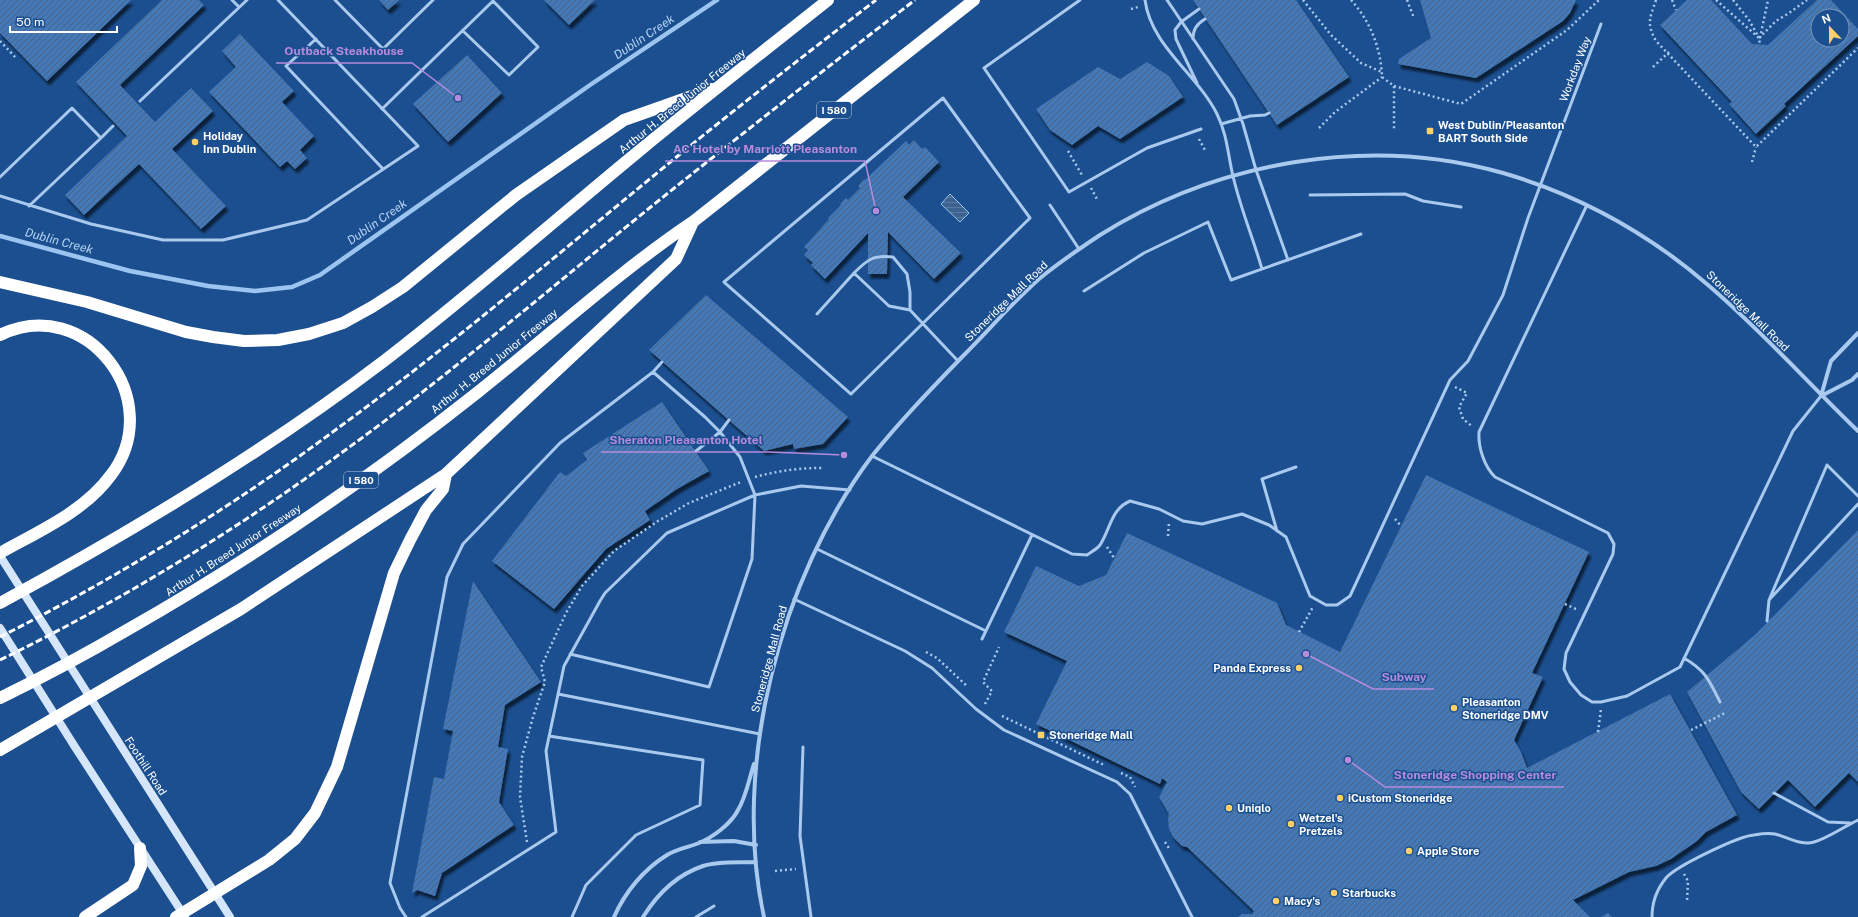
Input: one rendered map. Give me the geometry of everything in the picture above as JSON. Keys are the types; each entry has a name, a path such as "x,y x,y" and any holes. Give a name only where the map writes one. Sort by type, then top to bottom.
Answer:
{"highway":[{"name":"Arthur H. Breed Junior Freeway","path":"0,603 151,519 232,468 308,416 382,362 458,302 720,86 828,0"},
{"name":"Arthur H. Breed Junior Freeway","path":"0,698 96,648 178,601 332,501 429,430 659,244 694,221 974,0"},
{"path":"0,282 87,302 186,332 213,338 251,341 278,340 309,334 343,323 372,307 403,287 516,196 624,120 720,86"},
{"path":"0,750 240,609 446,474 676,259 694,221"},
{"path":"0,335 34,325 58,328 81,336 100,350 116,368 126,389 130,409 130,431 124,452 112,475 95,494 66,516 0,554"},
{"path":"181,916 269,860 295,839 315,813 337,767 394,573 426,510 442,489 446,474"},
{"path":"86,917 133,885 141,866 140,848"}],"main road":[{"name":"Foothill Road","path":"0,554 110,730 230,917"},
{"path":"0,628 140,848 181,916"}],"street":[{"name":"Stoneridge Mall Road","path":"764,917 758,891 754,818 756,758 760,734 772,675 794,599 817,549 850,490 872,456 901,421 1040,278 1079,249 1123,220 1172,197 1233,176 1256,170 1332,157 1403,158 1464,164 1504,173 1587,205 1618,221 1651,241 1707,283 1858,431"},
{"path":"1821,396 1831,361 1858,333"},
{"path":"1821,396 1852,380 1858,374"},
{"path":"614,917 620,903 639,878 668,855 700,842 718,831 730,821 738,810 756,758"},
{"path":"700,842 734,841 756,845"},
{"path":"643,917 656,897 679,878 704,866 756,862"}],"lane":[{"path":"232,0 239,7"},
{"path":"140,101 247,0"},
{"path":"0,196 91,224 162,240 222,240 307,220 418,146 278,0"},
{"path":"335,0 383,49 433,0"},
{"path":"1080,0 984,68 1069,192 1147,148 1201,129"},
{"path":"1145,0 1146,14 1160,40 1210,102 1221,124 1227,140 1233,176 1262,269"},
{"path":"1167,0 1234,99 1242,118 1256,170 1288,260"},
{"path":"382,109 463,30 493,1 538,47 509,75 463,30"},
{"path":"1199,9 1181,22 1175,30 1176,39 1200,90"},
{"path":"1193,39 1193,32 1198,23 1205,18"},
{"name":"Workday Way","path":"1317,600 1326,604 1336,605 1350,596 1450,380 1468,361 1503,295 1528,218 1541,187 1601,24"},
{"path":"316,39 286,66 383,169"},
{"path":"943,98 1030,218 922,323 851,394 724,282 943,98"},
{"path":"0,177 72,108 101,138"},
{"path":"1221,124 1269,113"},
{"path":"29,206 113,126"},
{"path":"1310,195 1406,194 1423,201 1461,207"},
{"path":"1050,205 1079,249"},
{"path":"1587,205 1479,432 1478,440 1489,472 1495,477 1608,533 1614,544 1613,554 1566,653 1564,669 1570,682 1581,695 1592,702 1601,702 1627,696 1680,666 1793,430 1821,396"},
{"path":"1084,291 1144,253 1208,222 1231,280 1361,234"},
{"path":"817,314 866,260 879,256 893,257 907,274 910,292 910,310"},
{"path":"854,273 889,306 910,310 958,361"},
{"path":"406,917 400,908 390,883 447,577 463,544 560,443 653,372 662,362"},
{"path":"570,654 708,687 752,558 755,495 740,457 705,416 653,372"},
{"path":"696,451 720,432 729,420"},
{"path":"872,456 1072,554 1087,555 1099,546 1121,504 1130,501 1159,509 1183,521 1202,524 1242,514 1269,525 1286,537 1310,596 1317,600"},
{"path":"1768,621 1768,600 1827,465 1858,496"},
{"path":"1277,530 1262,479 1296,467"},
{"path":"422,917 556,832 546,750 564,666 605,593 667,533 755,495 801,486 850,490"},
{"path":"1768,600 1858,504"},
{"path":"982,638 1032,535"},
{"path":"817,549 986,631"},
{"path":"794,599 905,651 922,661 932,668 976,709 1004,730 1117,782 1130,794 1192,917"},
{"path":"1684,658 1697,665 1705,673 1720,702"},
{"path":"558,694 760,734"},
{"path":"549,736 703,760 700,805 636,835 586,885 572,917"},
{"path":"803,746 800,836 803,868 811,917"},
{"path":"1774,793 1828,822 1852,823"},
{"path":"1652,917 1652,906 1659,888 1668,876 1735,840 1752,835 1775,834 1798,842 1814,842 1858,820"},
{"path":"696,917 714,906"}],"path":[{"path":"1303,0 1331,36 1361,62 1382,72"},
{"path":"1351,0 1359,9 1372,32 1381,60 1382,77"},
{"path":"1407,0 1414,18"},
{"path":"1382,77 1394,86 1461,104 1568,30 1599,0"},
{"path":"1656,0 1648,22 1650,31 1656,41 1669,52 1756,147"},
{"path":"1672,0 1676,10"},
{"path":"1716,0 1760,38"},
{"path":"1733,0 1749,20 1760,38"},
{"path":"1760,44 1768,0"},
{"path":"1760,38 1776,21 1790,14 1807,0"},
{"path":"1726,15 1729,12"},
{"path":"0,41 17,59"},
{"path":"1752,162 1756,147 1858,48"},
{"path":"1653,67 1669,52"},
{"path":"1319,128 1335,112 1382,77"},
{"path":"1394,86 1394,130"},
{"path":"1455,386 1467,393 1459,407 1463,419 1479,432"},
{"path":"1299,632 1317,600"},
{"path":"1565,604 1584,613"},
{"path":"984,704 992,691 983,682 999,647"},
{"path":"923,651 937,658 968,688"},
{"path":"531,847 527,842 520,797 522,757 533,717 545,682 541,667"},
{"path":"979,698 989,708"},
{"path":"1598,732 1601,702"},
{"path":"1691,730 1725,713"},
{"path":"1001,716 1111,768"},
{"path":"1117,771 1130,777 1138,791"},
{"path":"1163,837 1170,850"},
{"path":"775,871 803,868"},
{"path":"1681,868 1688,881 1687,901"}],"water":[{"path":"950,194 969,213 960,222 941,204"}],"building":[{"path":"0,0 131,0 47,81 0,33"},
{"path":"162,0 199,0 204,5 120,85 155,122 191,88 213,111 172,149 226,206 201,229 139,164 84,215 65,195 127,136 76,82"},
{"path":"379,0 399,0 388,10"},
{"path":"544,0 595,0 569,25"},
{"path":"1193,0 1296,0 1349,77 1277,125"},
{"path":"1420,0 1576,0 1570,13 1563,21 1476,78 1398,64 1399,59 1431,38"},
{"path":"1687,0 1711,0 1752,44 1768,45 1817,0 1831,0 1838,8 1810,8 1810,48 1845,48 1784,104 1786,106 1756,134 1729,104 1732,102 1660,25"},
{"path":"1850,20 1858,29 1858,36 1850,43"},
{"path":"240,34 294,91 282,102 314,136 300,150 307,158 295,169 287,161 280,167 209,92 236,67 222,51"},
{"path":"467,55 502,93 448,142 413,104"},
{"path":"1147,62 1169,76 1183,97 1120,139 1098,126 1072,145 1050,130 1036,109 1098,67 1120,79"},
{"path":"914,140 922,149 925,147 939,162 903,197 961,253 934,279 888,232 887,274 868,274 868,233 825,279 811,265 813,263 804,255 808,250 804,247 841,205 840,204 846,198 848,200 860,188 858,186 864,179 865,180 906,141 909,145"},
{"path":"706,295 848,417 823,444 794,449 793,444 764,451 649,350"},
{"path":"662,402 709,471 677,489 645,511 650,520 606,549 554,609 492,561 560,472 566,476 587,460 583,453"},
{"path":"1426,475 1589,552 1532,673 1543,677 1514,740 1521,752 1527,768 1670,694 1737,815 1706,832 1697,841 1671,859 1656,866 1629,872 1573,900 1590,917 1238,917 1242,914 1252,914 1254,911 1187,847 1182,846 1173,837 1169,829 1169,814 1159,797 1167,782 1162,778 1160,784 1036,724 1067,661 1004,632 1036,566 1079,586 1106,575 1127,533 1277,603 1286,625 1340,652"},
{"path":"1858,530 1858,782 1849,773 1815,807 1788,780 1759,809 1741,792 1687,692 1756,634"},
{"path":"473,581 541,682 505,705 498,747 508,749 499,802 514,825 442,873 435,896 417,890 412,893 434,777 444,779 453,731 443,729"},
{"path":"1608,913 1612,917 1601,917"}],"waterway":[{"name":"Dublin Creek","path":"0,236 130,271 208,286 255,291 292,287 320,275 590,85 717,0"}],"railway":[{"path":"0,637 86,591 171,541 254,488 334,431 465,330 703,135 876,0"},
{"path":"0,660 90,614 177,563 262,509 344,451 460,363 680,183 915,0"}],"place":[{"name":"Outback Steakhouse","path":"458,98"},
{"name":"West Dublin/Pleasanton BART South Side","path":"1430,131"},
{"name":"Holiday Inn Dublin","path":"195,142"},
{"name":"AC Hotel by Marriott Pleasanton","path":"876,211"},
{"name":"Sheraton Pleasanton Hotel","path":"844,455"},
{"name":"Subway","path":"1306,654"},
{"name":"Panda Express","path":"1299,668"},
{"name":"Pleasanton Stoneridge DMV","path":"1454,708"},
{"name":"Stoneridge Mall","path":"1041,735"},
{"name":"Stoneridge Shopping Center","path":"1348,760"},
{"name":"iCustom Stoneridge","path":"1340,798"},
{"name":"Uniqlo","path":"1229,808"},
{"name":"Wetzel's Pretzels","path":"1291,824"},
{"name":"Apple Store","path":"1409,851"},
{"name":"Starbucks","path":"1334,893"},
{"name":"Macy's","path":"1276,901"}]}
